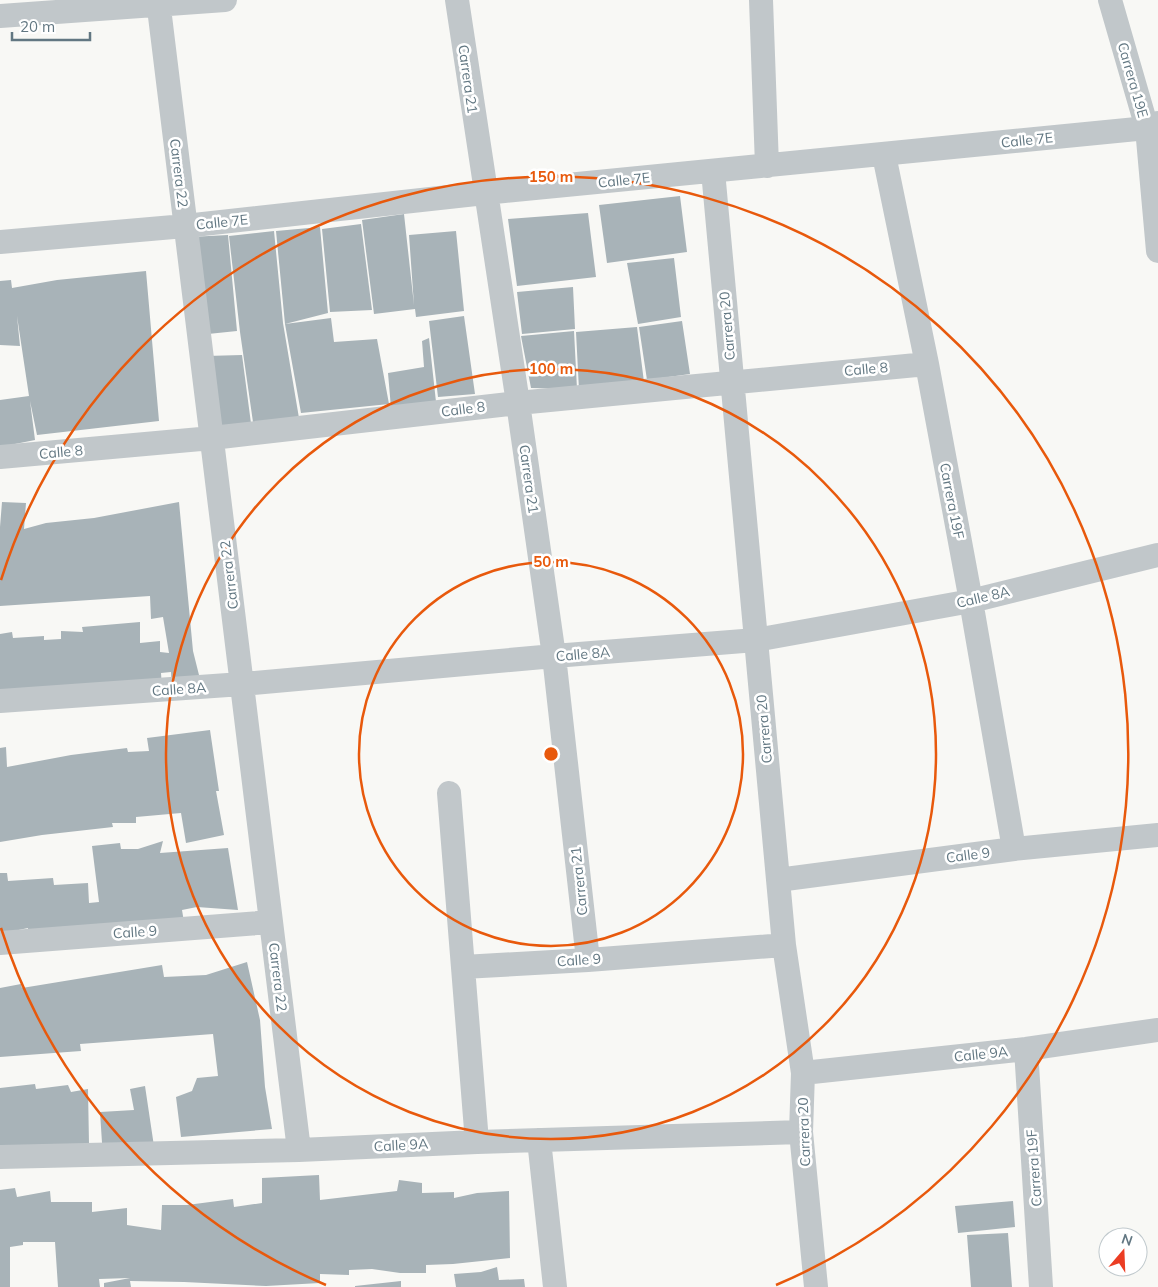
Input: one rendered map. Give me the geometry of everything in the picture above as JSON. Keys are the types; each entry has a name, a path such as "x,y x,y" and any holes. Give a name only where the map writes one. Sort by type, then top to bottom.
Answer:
{"street":[{"path":"0,16 158,2 225,0"},
{"name":"Carrera 21","path":"457,0 554,656 588,960"},
{"path":"761,0 767,166"},
{"name":"Carrera 19E","path":"1110,0 1152,125 1158,251"},
{"name":"Carrera 22","path":"158,2 299,1150"},
{"name":"Calle 7E","path":"0,242 186,226 485,193 767,166 1152,125"},
{"name":"Carrera 19F","path":"884,154 927,364 1014,849"},
{"name":"Carrera 20","path":"713,171 784,945 803,1073 801,1132 816,1287"},
{"name":"Calle 8","path":"0,457 212,438 518,403 927,364"},
{"name":"Calle 8A","path":"0,701 242,684 756,640 971,601 1158,555"},
{"path":"449,793 477,1142"},
{"name":"Calle 9","path":"778,880 1014,849 1158,834"},
{"name":"Calle 9","path":"0,943 271,922"},
{"name":"Calle 9","path":"463,967 588,960 784,945"},
{"name":"Calle 9A","path":"803,1073 1026,1049 1158,1030"},
{"name":"Carrera 19F","path":"1026,1049 1041,1287"},
{"name":"Calle 9A","path":"0,1157 299,1150 477,1142 801,1132"},
{"path":"540,1140 556,1287"}],"building":[{"path":"680,196 687,252 607,263 599,205"},
{"path":"588,213 596,277 517,286 508,219"},
{"path":"404,214 414,305 409,235 456,231 464,311 416,317 415,309 374,314 362,220"},
{"path":"361,224 372,310 330,312 322,229"},
{"path":"320,227 328,313 285,324 276,231"},
{"path":"274,231 283,323 300,424 254,429 229,236"},
{"path":"228,235 237,331 208,334 190,237"},
{"path":"674,258 681,317 638,324 627,263"},
{"path":"146,271 159,421 37,435 30,401 35,440 0,447 0,400 29,396 17,316 20,346 0,345 0,281 11,280 12,288 57,280"},
{"path":"573,287 575,329 522,334 517,292"},
{"path":"464,316 475,394 438,397 429,321"},
{"path":"331,318 334,342 377,339 389,404 301,413 285,324"},
{"path":"682,321 690,374 647,380 639,327"},
{"path":"637,327 644,382 579,390 576,332"},
{"path":"574,331 577,389 531,388 521,336"},
{"path":"429,338 436,402 391,408 388,373 424,367 422,341"},
{"path":"242,355 252,431 215,434 206,356"},
{"path":"2,502 26,503 24,529 46,523 94,518 179,502 193,651 202,687 172,692 171,672 161,673 162,688 0,694 0,634 12,632 13,638 44,636 44,640 61,639 61,631 83,632 82,627 140,622 140,643 160,641 160,652 169,653 163,617 151,619 150,596 0,606 0,527"},
{"path":"210,730 219,791 216,791 224,835 186,843 181,813 136,817 136,823 112,823 113,827 0,842 0,748 6,747 7,767 71,755 127,748 128,752 149,751 147,738"},
{"path":"163,841 160,853 228,848 238,910 197,907 182,910 184,922 27,942 28,928 0,934 0,873 7,873 8,881 53,878 54,885 88,883 89,903 99,902 92,846 120,843 121,849 138,849"},
{"path":"247,962 260,1020 265,1087 272,1129 181,1137 176,1097 192,1091 197,1078 218,1076 213,1034 80,1044 81,1051 0,1057 0,988 21,984 22,988 162,965 164,977 206,975"},
{"path":"35,1084 36,1089 68,1085 71,1092 88,1089 89,1144 0,1163 0,1088"},
{"path":"145,1086 155,1153 103,1158 100,1112 134,1110 130,1089"},
{"path":"319,1175 320,1200 397,1191 399,1180 422,1183 422,1193 454,1192 454,1198 477,1193 509,1191 510,1258 426,1265 426,1273 400,1273 372,1269 349,1270 349,1275 320,1274 320,1283 266,1286 130,1281 131,1287 104,1287 104,1283 130,1278 99,1279 100,1287 58,1287 55,1242 23,1242 23,1245 10,1247 10,1287 0,1287 0,1190 15,1188 17,1197 50,1191 51,1202 92,1202 92,1212 127,1208 127,1225 161,1230 162,1205 187,1205 233,1199 234,1207 262,1203 262,1178"},
{"path":"1013,1201 1015,1227 958,1233 955,1206"},
{"path":"1008,1233 1012,1287 971,1287 967,1235"},
{"path":"497,1267 499,1280 524,1279 525,1287 456,1287 454,1274 481,1272"},
{"path":"401,1281 401,1287 355,1287 355,1286"}]}
